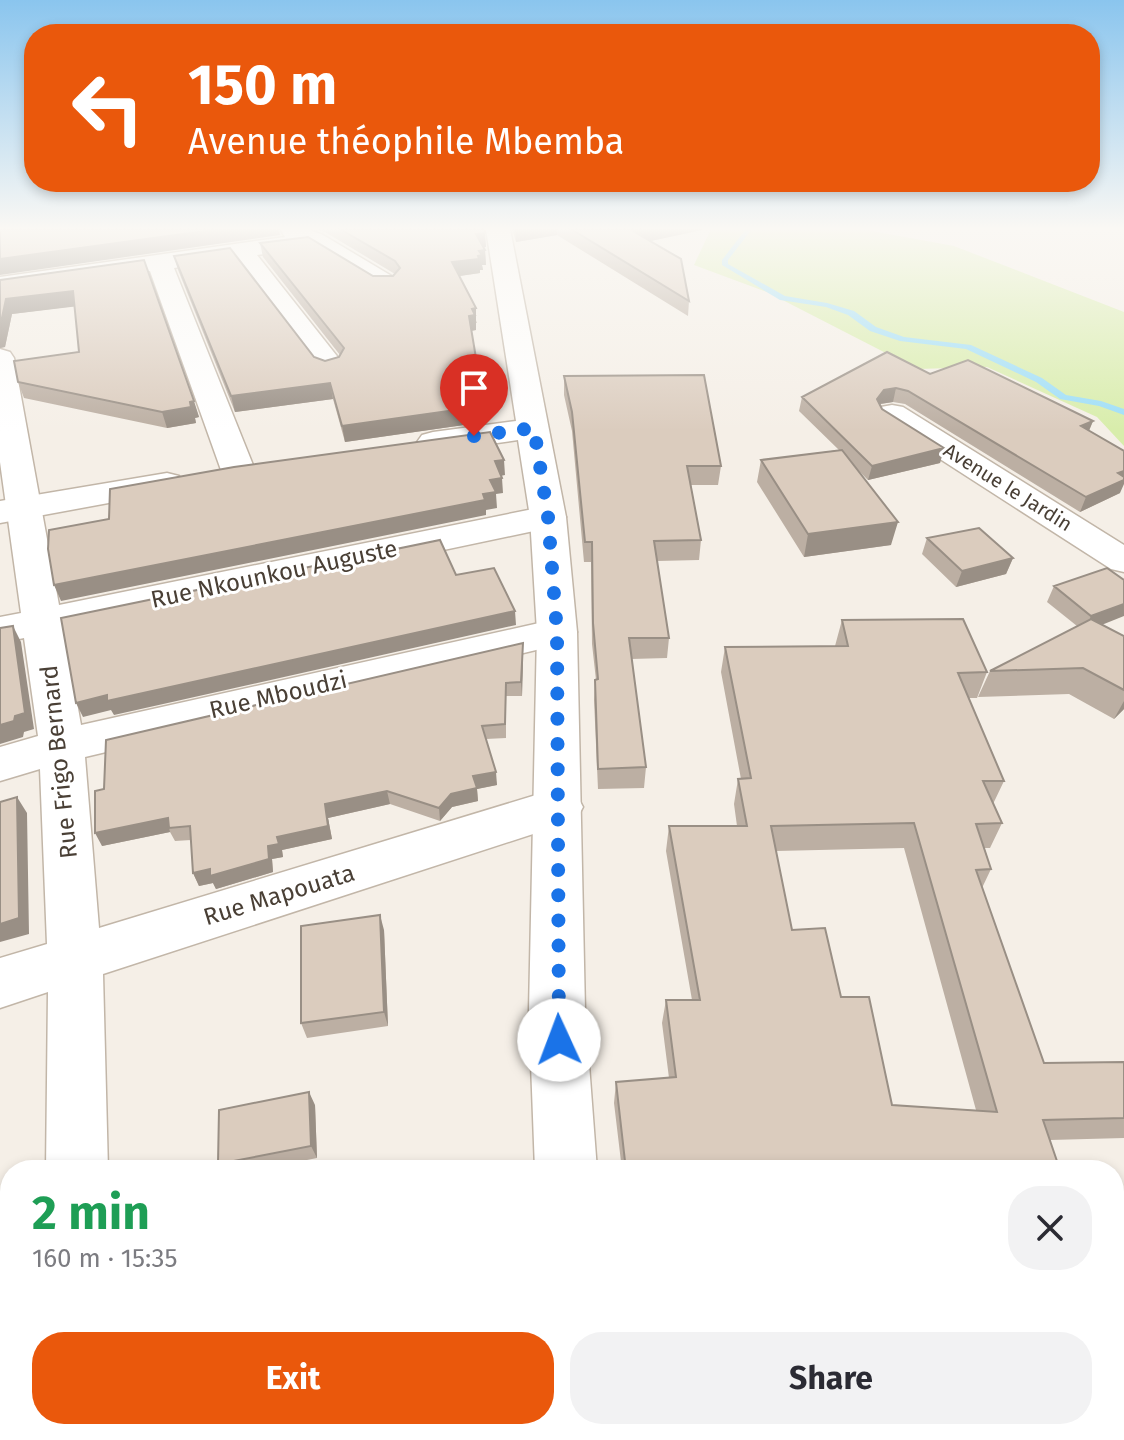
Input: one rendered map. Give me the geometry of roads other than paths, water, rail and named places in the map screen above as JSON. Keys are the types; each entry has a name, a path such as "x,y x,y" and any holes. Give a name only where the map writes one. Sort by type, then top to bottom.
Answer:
{"street":[{"path":"12,510 227,472 170,296"},
{"path":"276,296 329,365"},
{"path":"510,296 548,517 557,632 557,1011 565,1160"},
{"name":"Rue Frigo Bernard","path":"0,358 12,510 43,621 62,746 75,959 77,1160"},
{"name":"Avenue le Jardin","path":"892,414 1124,561"},
{"path":"409,446 534,428"},
{"name":"Rue Nkounkou Auguste","path":"0,630 548,517"},
{"name":"Rue Mboudzi","path":"0,764 62,746 557,632"},
{"name":"Rue Mapouata","path":"0,983 559,807"}],"waterway":[{"path":"780,296 851,313 873,329 903,339 968,347 1039,380 1063,397 1124,412"}]}
